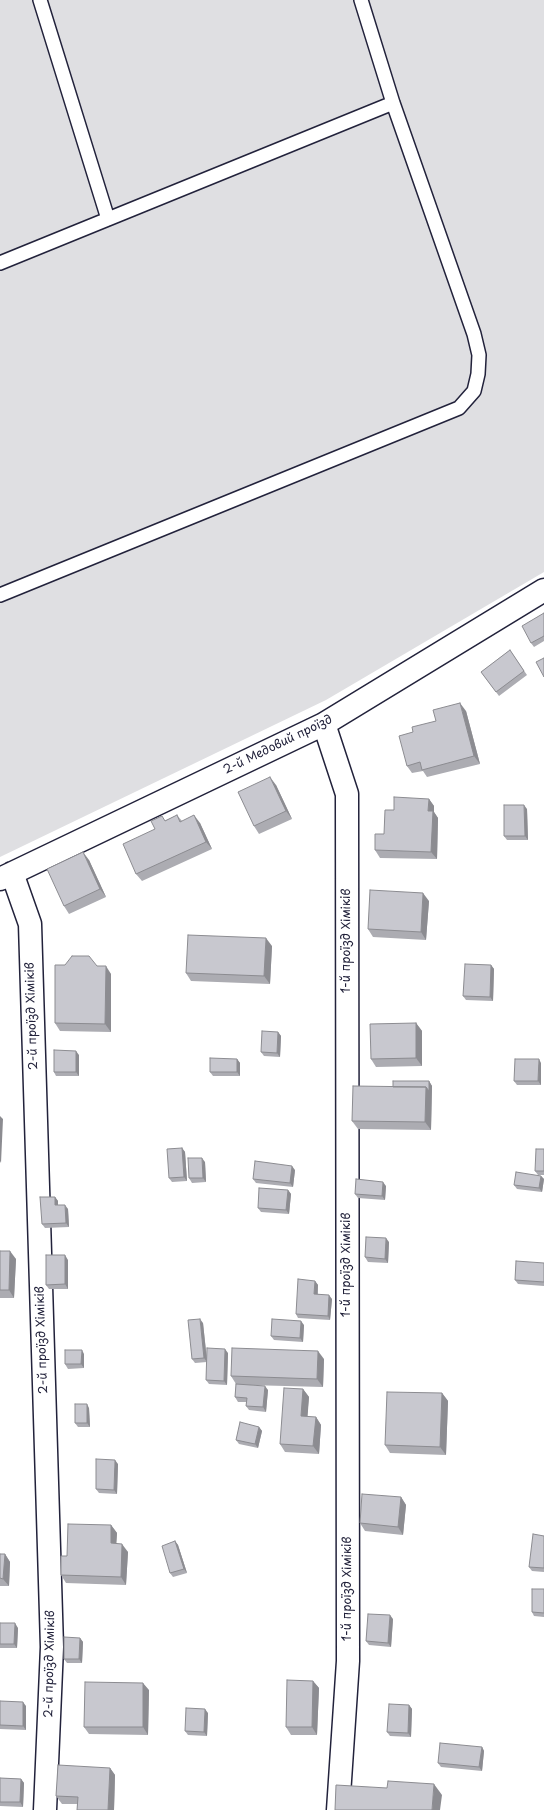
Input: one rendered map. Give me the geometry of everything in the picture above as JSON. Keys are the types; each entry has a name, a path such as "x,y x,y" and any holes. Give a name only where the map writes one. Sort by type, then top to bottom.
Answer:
{"street":[{"name":"2-й Медовий проїзд","path":"6,876 324,724 544,590"},
{"name":"1-й проїзд Хіміків","path":"324,724 347,794 348,1661 338,1810"},
{"name":"2-й проїзд Хіміків","path":"6,876 30,924 52,1647 45,1810"}],"lane":[{"path":"40,0 108,219"},
{"path":"0,595 459,408 474,391 478,374 479,355 474,334 393,103 361,0"},
{"path":"0,263 393,103"}],"shaded area":[{"path":"0,0 544,0 544,572 326,700 0,857"}],"building":[{"path":"544,613 544,636 531,643 522,626"},
{"path":"510,650 524,671 496,692 481,672"},
{"path":"544,658 544,677 536,662"},
{"path":"460,703 474,756 422,770 420,762 407,766 399,736 413,732 412,727 436,721 433,710"},
{"path":"270,777 286,811 254,826 238,792"},
{"path":"394,797 429,799 428,811 433,811 431,852 375,850 375,834 384,834 385,810 394,810"},
{"path":"504,805 524,805 525,836 504,836"},
{"path":"177,815 180,822 194,815 206,842 136,874 123,844 155,829 151,821 162,816 165,821"},
{"path":"83,852 100,889 64,906 47,869"},
{"path":"370,890 423,893 421,932 368,929"},
{"path":"188,935 266,938 264,976 186,973"},
{"path":"72,956 89,956 97,966 106,966 105,1024 55,1023 55,965 65,965"},
{"path":"465,964 491,965 490,997 463,996"},
{"path":"416,1023 416,1058 371,1059 370,1024"},
{"path":"262,1031 278,1032 277,1053 261,1052"},
{"path":"54,1050 76,1051 76,1072 54,1072"},
{"path":"210,1058 237,1059 237,1072 210,1072"},
{"path":"515,1059 539,1059 538,1081 514,1081"},
{"path":"393,1081 429,1081 429,1091 426,1087 393,1087"},
{"path":"353,1086 426,1087 425,1122 352,1121"},
{"path":"182,1148 184,1177 169,1178 167,1149"},
{"path":"536,1149 544,1149 544,1171 535,1171"},
{"path":"188,1158 202,1158 203,1178 189,1178"},
{"path":"255,1161 292,1166 290,1183 253,1179"},
{"path":"516,1172 541,1176 539,1188 514,1185"},
{"path":"356,1179 383,1182 382,1196 355,1194"},
{"path":"259,1188 288,1190 286,1210 258,1208"},
{"path":"40,1197 55,1197 55,1205 65,1205 66,1223 42,1224"},
{"path":"366,1237 386,1238 385,1259 365,1257"},
{"path":"0,1251 10,1251 9,1290 0,1290"},
{"path":"46,1255 65,1255 65,1284 46,1285"},
{"path":"516,1261 544,1263 544,1282 515,1280"},
{"path":"298,1279 315,1281 314,1294 329,1295 328,1316 296,1314"},
{"path":"200,1319 204,1358 192,1359 188,1320"},
{"path":"272,1319 301,1321 300,1338 271,1336"},
{"path":"207,1348 225,1349 224,1381 206,1380"},
{"path":"232,1348 318,1351 317,1379 231,1376"},
{"path":"65,1350 82,1350 81,1364 65,1364"},
{"path":"236,1384 265,1386 263,1407 246,1406 247,1398 235,1397"},
{"path":"284,1388 303,1389 301,1416 316,1417 313,1446 280,1444"},
{"path":"387,1392 442,1393 440,1447 385,1445"},
{"path":"75,1404 87,1404 87,1423 75,1423"},
{"path":"240,1422 259,1427 255,1444 236,1440"},
{"path":"96,1459 115,1460 114,1490 96,1489"},
{"path":"362,1494 401,1497 398,1527 360,1523"},
{"path":"68,1524 111,1525 111,1543 122,1544 121,1577 61,1575 61,1556 67,1556"},
{"path":"533,1534 544,1536 544,1568 529,1567"},
{"path":"175,1541 184,1569 170,1573 162,1546"},
{"path":"0,1554 5,1554 3,1579 0,1578"},
{"path":"532,1589 544,1589 544,1613 532,1612"},
{"path":"368,1614 390,1615 388,1643 366,1641"},
{"path":"0,1623 15,1623 14,1644 0,1644"},
{"path":"64,1637 80,1638 79,1659 64,1659"},
{"path":"287,1680 313,1681 312,1727 286,1727"},
{"path":"85,1682 143,1683 143,1727 84,1727"},
{"path":"0,1701 23,1702 23,1726 0,1725"},
{"path":"389,1704 409,1705 408,1733 387,1732"},
{"path":"186,1708 205,1709 204,1732 185,1731"},
{"path":"440,1743 482,1747 479,1767 438,1763"},
{"path":"58,1765 110,1768 108,1810 77,1810 78,1797 56,1796"},
{"path":"0,1778 21,1779 20,1802 0,1802"},
{"path":"388,1781 434,1784 432,1810 335,1810 336,1785 387,1788"}]}
